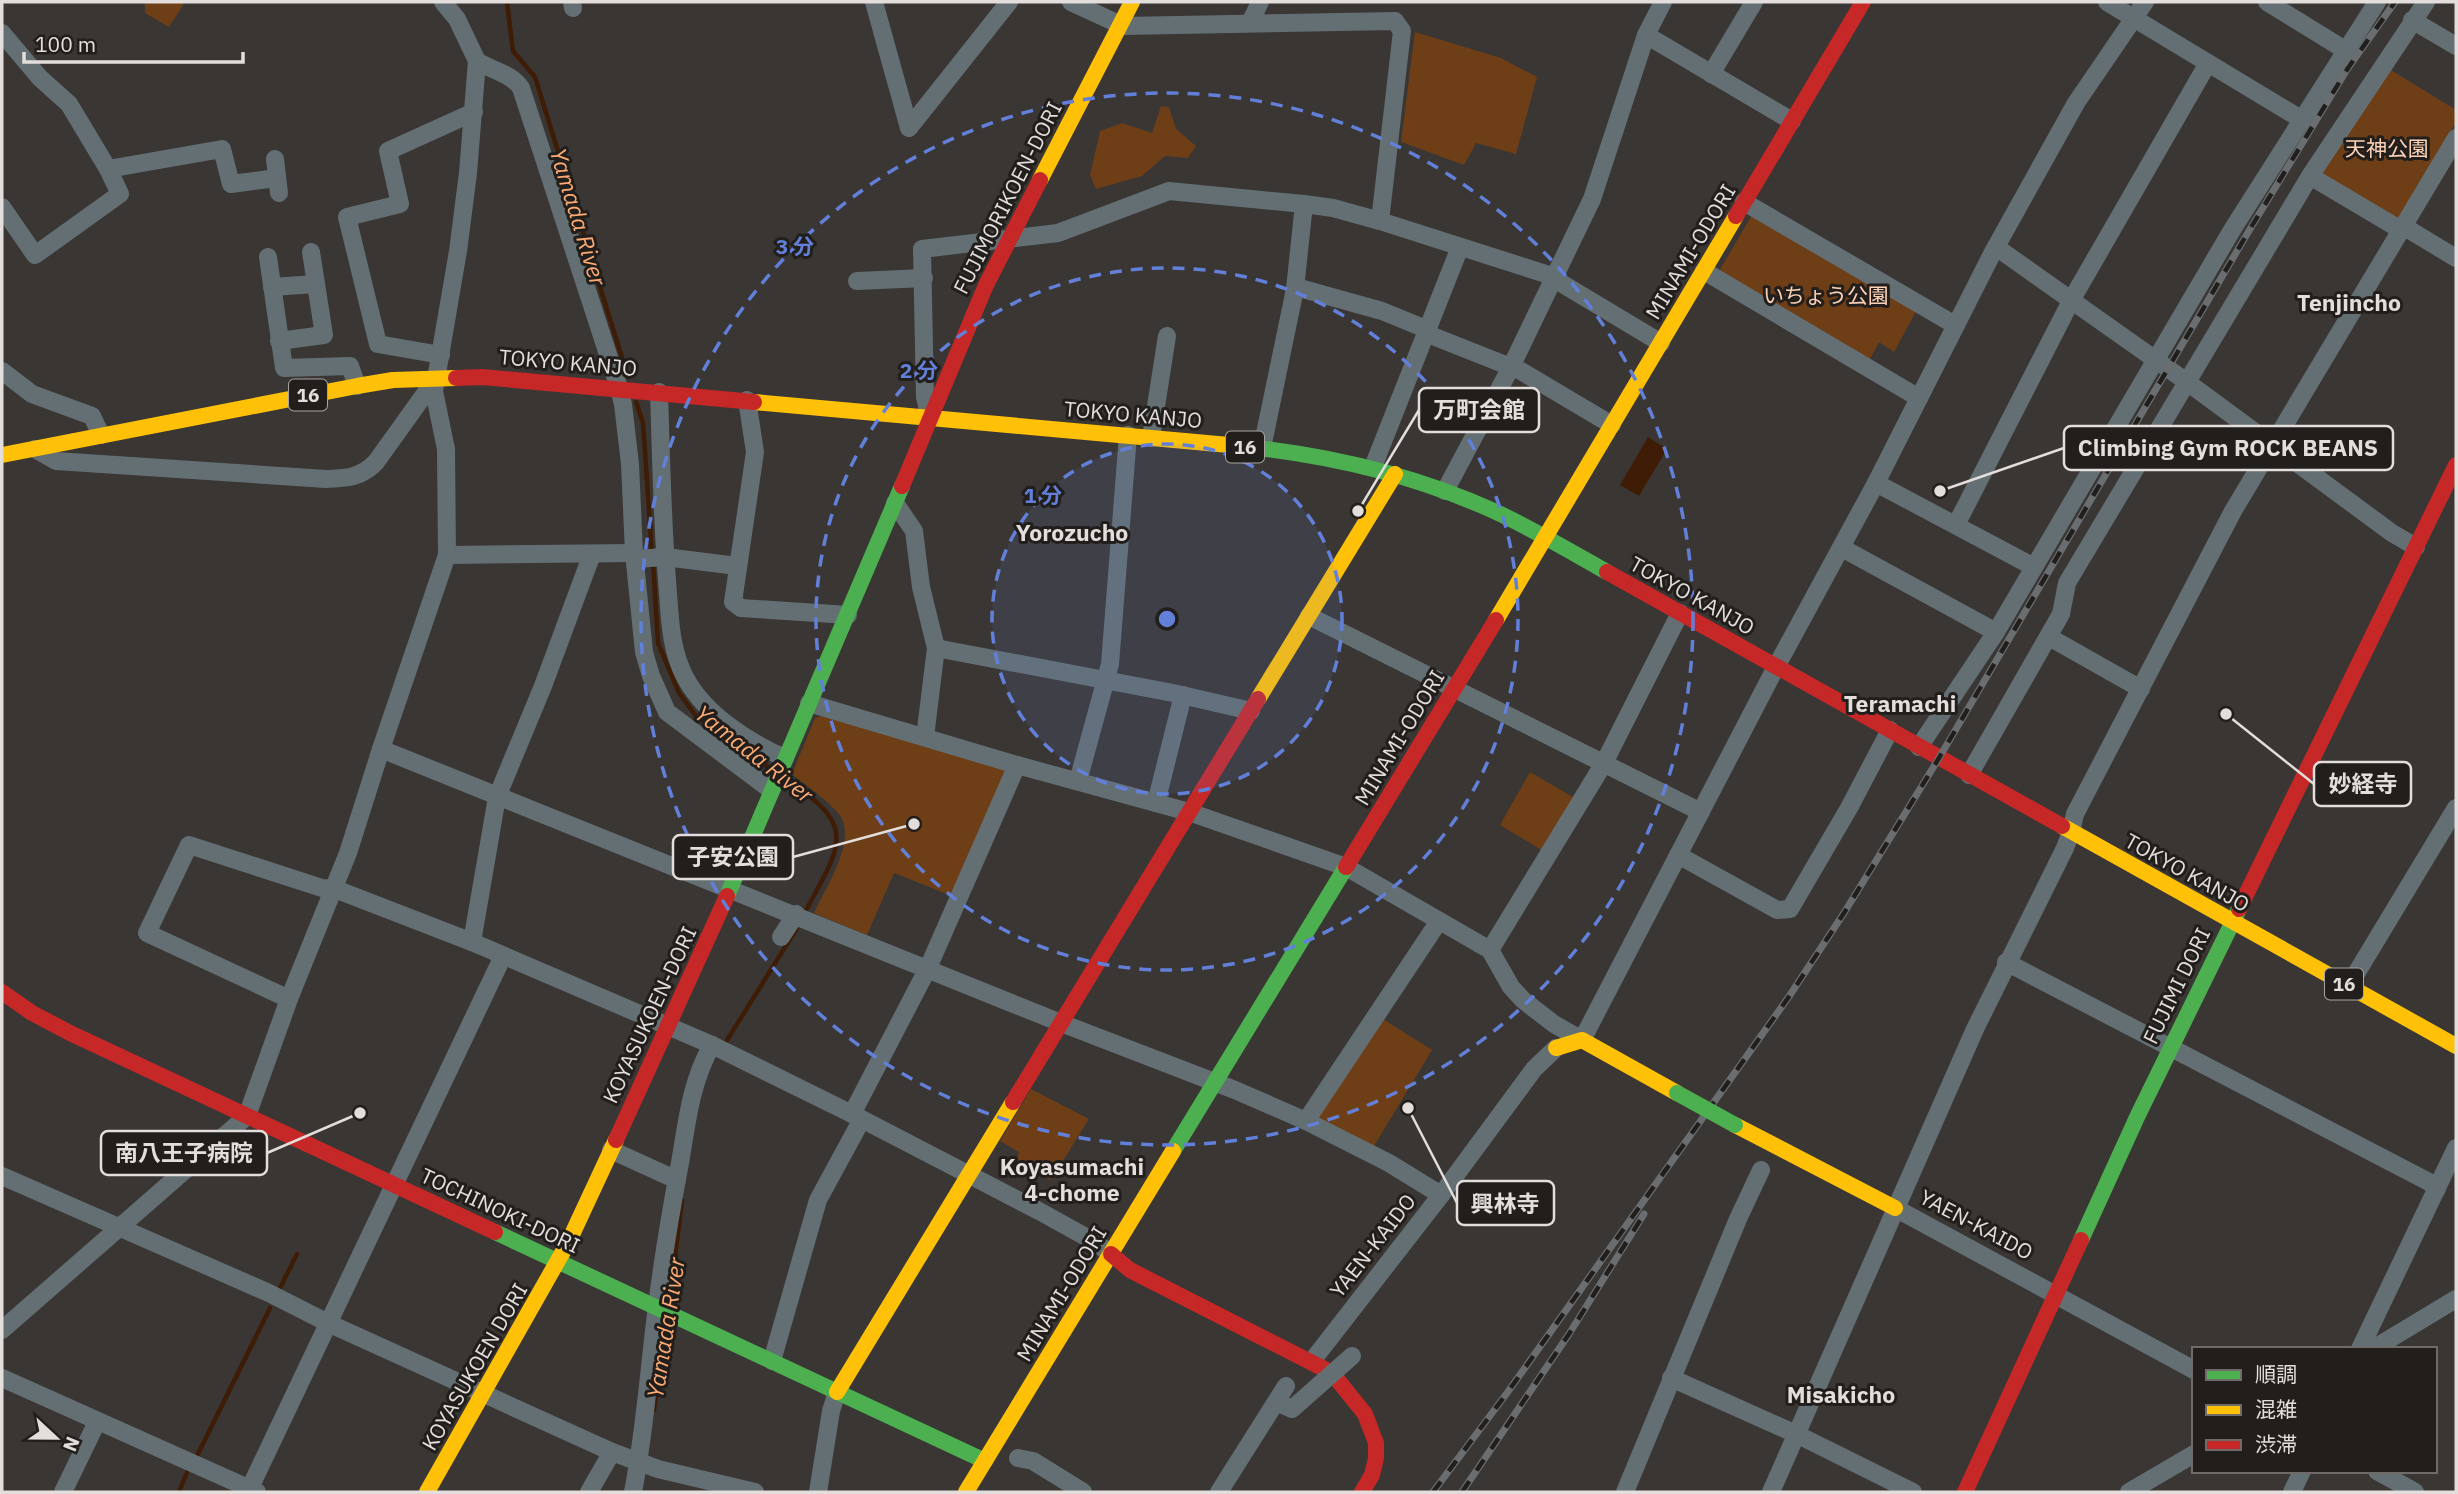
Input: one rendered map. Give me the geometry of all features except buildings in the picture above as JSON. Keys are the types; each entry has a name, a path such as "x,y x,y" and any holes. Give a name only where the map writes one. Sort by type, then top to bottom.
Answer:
{"main road":[{"name":"FUJIMORIKOEN-DORI","path":"930,417 1008,239 1132,2"},
{"name":"MINAMI-ODORI","path":"966,1492 1546,538 1863,2"},
{"name":"TOKYO KANJO","path":"2,455 393,380 482,377 1262,448 1304,453 1373,467 1485,506 1546,538 2231,922 2353,979 2456,1046"},
{"path":"773,786 930,417"},
{"name":"FUJIMI DORI","path":"1965,1492 2054,1293 2231,922 2416,548 2449,497 2456,466"},
{"path":"837,1392 1395,474"},
{"name":"KOYASUKOEN-DORI","path":"559,1261 669,1027 773,786"},
{"name":"TOCHINOKI-DORI","path":"2,992 32,1013 70,1033 985,1461"},
{"name":"YAEN-KAIDO","path":"1556,1048 1582,1040 1735,1125 1895,1208"},
{"path":"1111,1254 1130,1270 1332,1373 1357,1399 1377,1439 1374,1468 1362,1492"},
{"name":"KOYASUKOEN DORI","path":"427,1492 559,1261"},
{"path":"1312,1362 1350,1406 1366,1440 1364,1466 1351,1492"}],"street":[{"path":"2,1330 247,1116 289,999 335,889 447,555 446,449 435,391 458,251 477,61 457,19 443,2"},
{"path":"874,2 909,128 1009,2"},
{"path":"1071,2 1120,25 1395,21 1402,31 1380,221"},
{"path":"1250,23 1260,2"},
{"path":"1445,491 1511,367 1592,199 1646,35 1663,2"},
{"path":"1711,74 1754,2"},
{"path":"2107,2 2301,119"},
{"path":"809,703 1017,765 1189,812 1346,867 1490,950 1523,1000 1554,1024 1582,1040 1776,667 1876,483 1996,247 2076,103 2145,2"},
{"path":"2267,2 2345,50"},
{"path":"1919,747 1996,632 2154,360 2301,119 2377,2"},
{"path":"1969,775 2061,614 2067,583 2310,176 2426,2"},
{"path":"2412,20 2456,46"},
{"path":"2,33 40,78 69,104 120,194 35,255 2,207"},
{"path":"1646,35 1793,121"},
{"path":"477,61 491,70 509,76 521,88 637,390 663,557 673,644 680,666 701,701 783,763"},
{"path":"1956,525 2072,299 2208,63"},
{"path":"441,355 387,348 378,344 347,217 400,204 388,151 474,112"},
{"path":"1771,1492 2006,962 2071,832 2075,814 2271,444 2456,138"},
{"path":"108,169 222,149 231,184 278,185 275,159"},
{"path":"2310,176 2456,258"},
{"path":"930,417 925,397 922,249 1058,233 1169,191 1333,208 1380,221 1555,278 1661,343"},
{"path":"1745,202 1955,325"},
{"path":"1262,448 1295,289 1304,204"},
{"path":"1373,467 1460,247"},
{"path":"1996,247 2416,548"},
{"path":"279,341 324,335 311,252"},
{"path":"268,257 284,368 350,366 357,386"},
{"path":"1704,271 1919,398"},
{"path":"857,281 924,278"},
{"path":"272,287 316,284"},
{"path":"1295,289 1382,311 1511,367 1612,425"},
{"path":"1151,438 1167,336"},
{"path":"2,371 32,394 92,416 101,435"},
{"path":"34,448 55,461 326,479 350,478 365,473 376,462 437,377"},
{"path":"637,390 623,404 630,464 643,652 667,712 773,786"},
{"path":"747,400 755,452 733,602 741,608 848,615"},
{"path":"1078,781 1110,664 1128,435"},
{"path":"1876,483 2034,567"},
{"path":"895,503 914,530 921,587 936,648 925,737"},
{"path":"1842,548 1996,632"},
{"path":"447,555 592,554 663,557 737,566"},
{"path":"472,942 497,797 543,686 592,554"},
{"path":"1490,950 1604,763 1680,613"},
{"path":"1309,615 1701,812"},
{"path":"2049,637 2141,690"},
{"path":"936,648 1183,695 1251,711"},
{"path":"1156,803 1183,695"},
{"path":"1678,855 1777,910 1790,909 1849,808 1889,730"},
{"path":"380,749 1306,1121 1389,1163 1441,1195"},
{"path":"772,1361 818,1200 928,968 1017,765"},
{"path":"2353,979 2456,808"},
{"path":"289,999 147,933 188,845 323,888 335,889 472,942 718,1048 969,1175 1095,1242 1111,1254"},
{"path":"781,937 801,917"},
{"path":"1306,1121 1439,921"},
{"path":"2,1378 251,1491 503,956"},
{"path":"2006,962 2429,1182 2437,1189"},
{"path":"632,1492 645,1465 677,1180 693,1090 700,1065 718,1048"},
{"name":"YAEN-KAIDO","path":"1312,1362 1534,1069 1556,1048"},
{"path":"2361,1347 2456,1148"},
{"path":"611,1150 677,1180"},
{"path":"1625,1492 1761,1170"},
{"path":"2,1176 269,1293 328,1323 612,1452 645,1465 755,1492"},
{"name":"YAEN-KAIDO","path":"1895,1208 2192,1369"},
{"path":"2376,1347 2456,1299"},
{"path":"1219,1492 1281,1394 1292,1409 1352,1356"},
{"path":"1671,1378 1797,1434 1913,1492"},
{"path":"818,1492 831,1411 837,1392"},
{"path":"64,1492 97,1422"},
{"path":"589,1492 612,1452"},
{"path":"2129,1492 2192,1455"},
{"path":"1018,1458 1034,1461 1083,1492"},
{"path":"2292,1492 2301,1473"},
{"path":"2380,1473 2415,1492"}],"green space":[{"path":"145,2 185,2 169,27 145,13"},
{"path":"1415,32 1501,58 1537,77 1516,154 1476,143 1464,165 1401,142"},
{"name":"天神公園","path":"2386,67 2456,110 2456,122 2398,218 2392,219 2321,176 2320,169"},
{"path":"1161,106 1169,107 1176,129 1196,146 1188,158 1165,156 1142,176 1096,189 1090,175 1100,131 1122,123 1152,133"},
{"name":"いちょう公園","path":"1756,208 1920,304 1894,352 1879,342 1866,367 1715,278"},
{"path":"826,715 1008,768 952,896 894,873 867,935 814,913 842,852 845,827 832,807 792,774 815,718"},
{"path":"1530,772 1580,801 1548,854 1500,825"},
{"path":"1383,1019 1432,1050 1374,1146 1315,1118"},
{"path":"1031,1089 1089,1119 1051,1180 1016,1160 1019,1152 1000,1141"}],"shaded area":[{"path":"1648,437 1667,449 1639,496 1620,485"}],"waterway":[{"name":"Yamada River","path":"507,2 513,51 535,77 628,377"},
{"name":"Yamada River","path":"636,402 643,423 652,553"},
{"name":"Yamada River","path":"653,562 658,643 679,693 696,716 772,770"},
{"name":"Yamada River","path":"785,779 825,811 834,825 836,839 834,854 827,871 804,914"},
{"name":"Yamada River","path":"724,1045 797,928"},
{"name":"Yamada River","path":"669,1306 682,1200"},
{"path":"280,1288 297,1254"},
{"path":"197,1456 270,1308"},
{"name":"Yamada River","path":"654,1410 667,1322"},
{"path":"179,1492 187,1472"}],"railway":[{"path":"1433,1492 1507,1393 1788,998 1844,913 1939,758 2250,229 2348,68 2395,2"},
{"path":"1462,1492 1569,1334 1644,1214"}],"traffic: fast":[{"path":"1229,445 1331,459 1430,486 1509,518 1607,572"},
{"path":"727,896 902,486"},
{"path":"1173,1151 1346,867"},
{"path":"2081,1240 2138,1115 2239,909"},
{"path":"1677,1093 1735,1125"},
{"path":"495,1232 985,1461"}],"traffic: slow":[{"path":"1040,180 1132,2"},
{"path":"1496,620 1736,216"},
{"path":"2,455 357,386 393,380 456,378"},
{"path":"754,402 1229,445"},
{"path":"1258,699 1395,474"},
{"path":"2062,826 2456,1046"},
{"path":"1556,1048 1582,1040 1677,1093"},
{"path":"837,1392 1013,1102"},
{"path":"1735,1125 1895,1208"},
{"path":"427,1492 569,1241 616,1140"},
{"path":"966,1492 1173,1151"}],"traffic: jam":[{"path":"1736,216 1863,2"},
{"path":"902,486 986,285 1040,180"},
{"path":"456,378 482,377 754,402"},
{"path":"2239,909 2456,465"},
{"path":"1607,572 2062,826"},
{"path":"1346,867 1496,620"},
{"path":"1013,1102 1258,699"},
{"path":"616,1140 727,896"},
{"path":"2,992 32,1013 70,1033 495,1232"},
{"path":"1965,1492 2081,1240"},
{"path":"1111,1254 1130,1270 1332,1373 1365,1414 1376,1443 1372,1475 1362,1492"}],"place":[{"name":"Climbing Gym ROCK BEANS","path":"1940,491"},
{"name":"万町会館","path":"1358,511"},
{"name":"妙経寺","path":"2226,714"},
{"name":"子安公園","path":"914,824"},
{"name":"興林寺","path":"1408,1108"},
{"name":"南八王子病院","path":"360,1113"}],"district":[{"name":"Tenjincho","path":"2349,303"},
{"name":"Yorozucho","path":"1072,533"},
{"name":"Teramachi","path":"1900,704"},
{"name":"Koyasumachi 4-chome","path":"1072,1180"},
{"name":"Misakicho","path":"1841,1395"}]}
